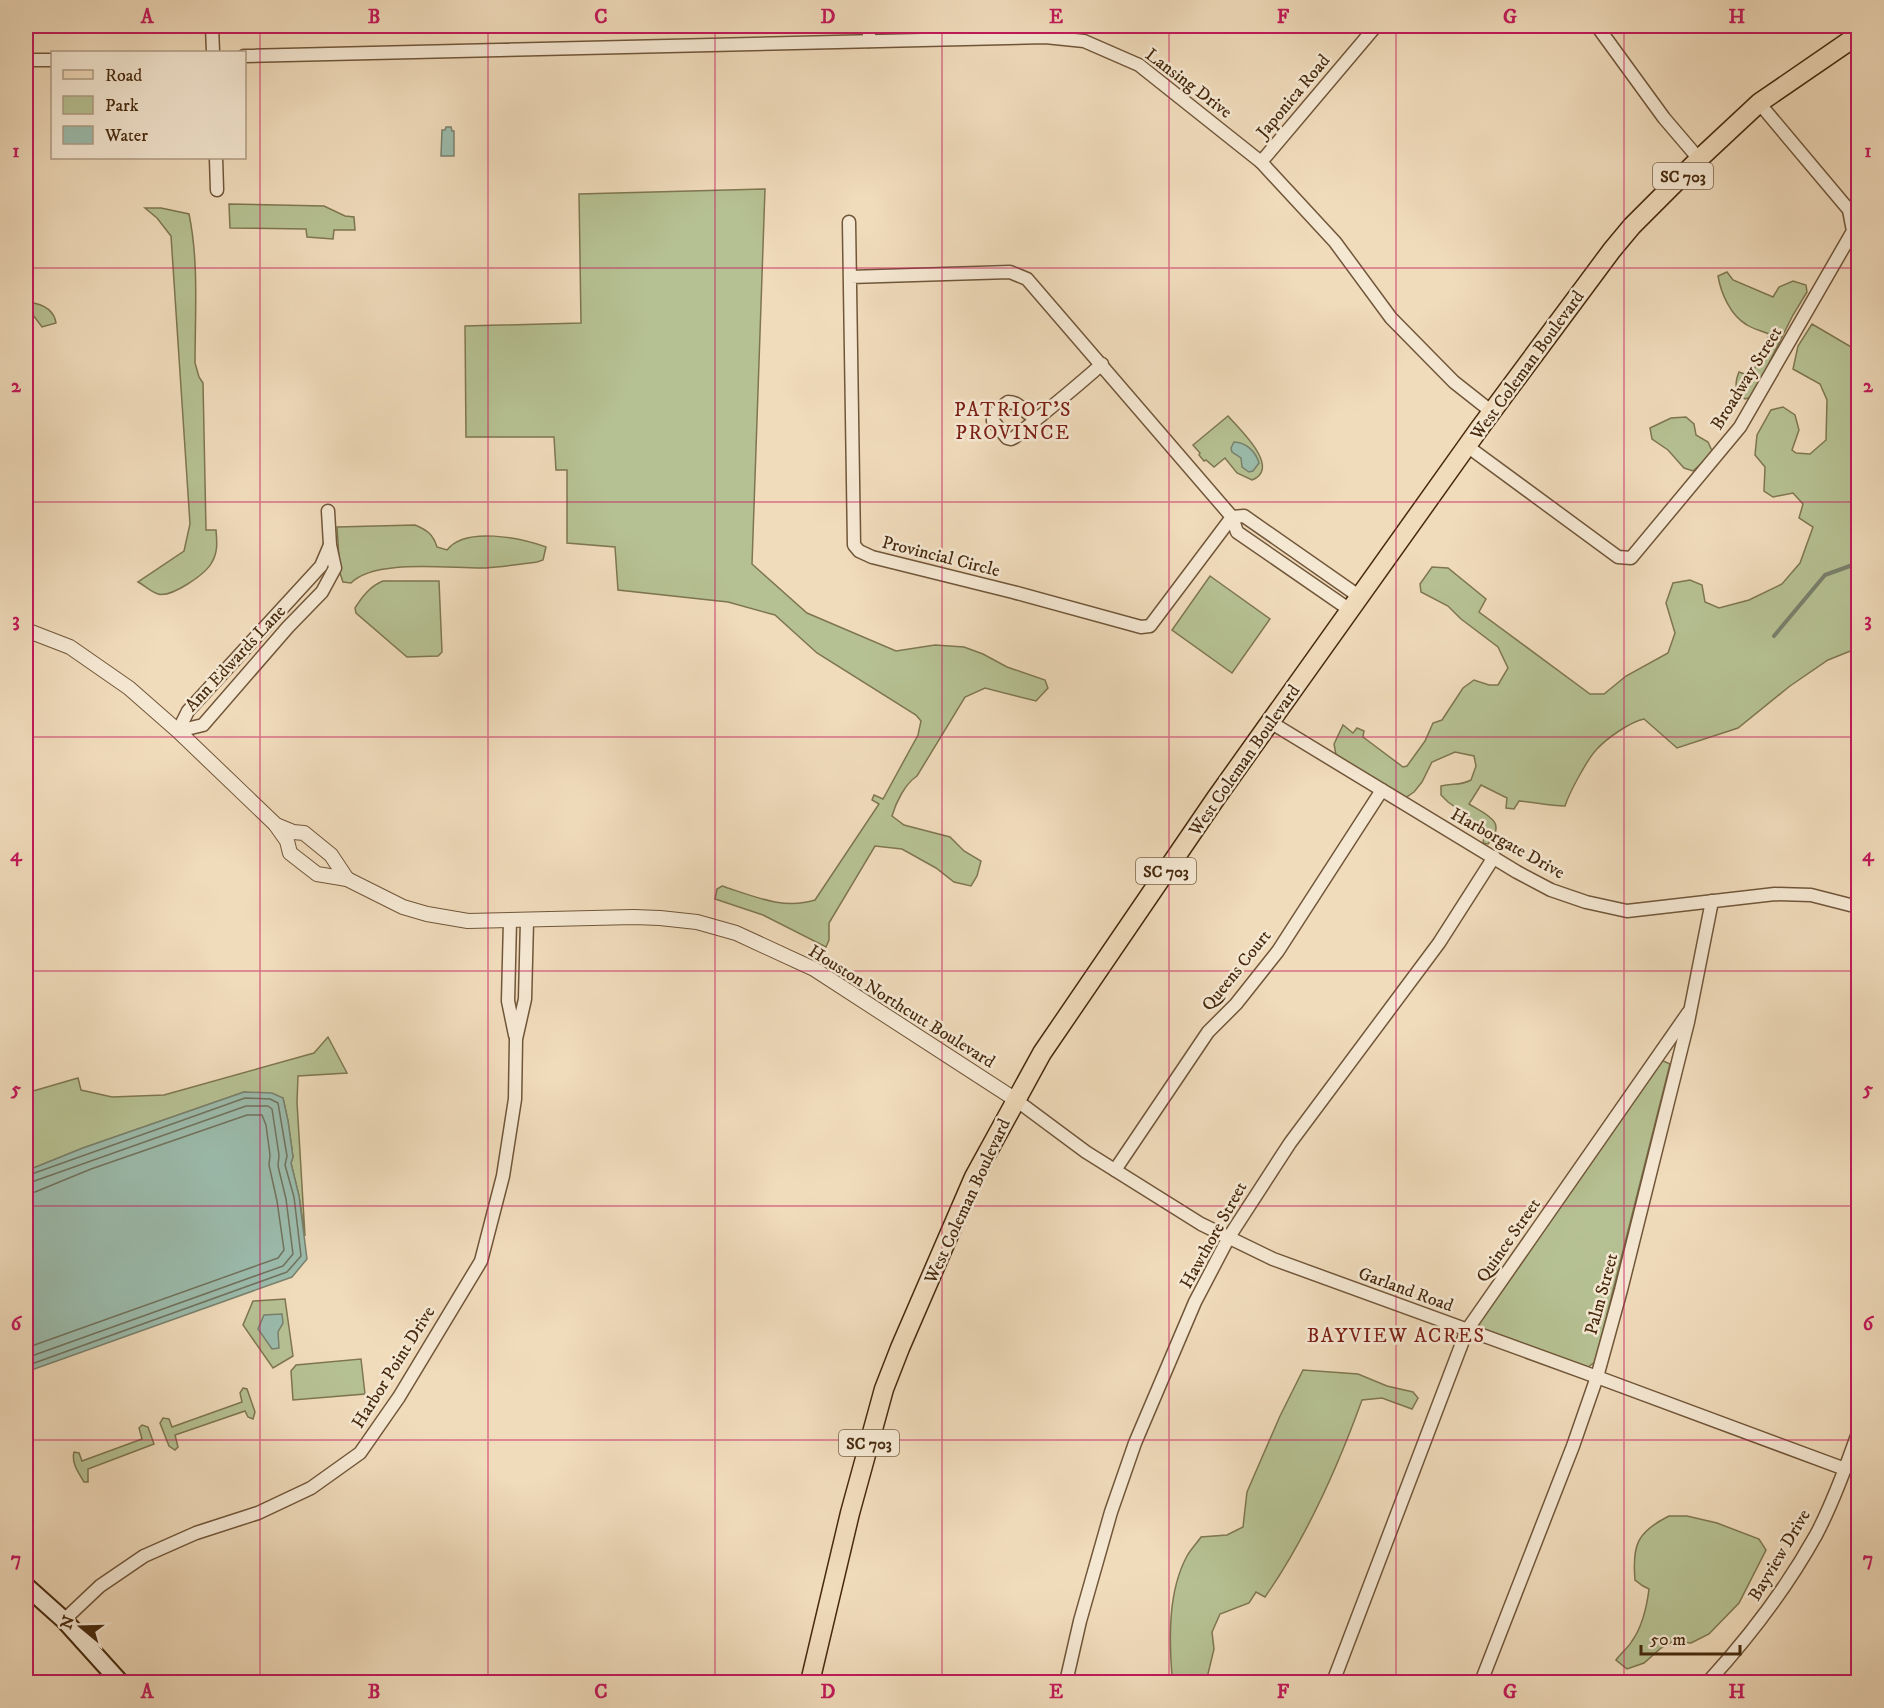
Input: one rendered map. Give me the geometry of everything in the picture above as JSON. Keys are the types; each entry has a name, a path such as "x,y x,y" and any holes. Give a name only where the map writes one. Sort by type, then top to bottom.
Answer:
{"main road":[{"name":"West Coleman Boulevard","path":"810,1683 850,1513 884,1389 974,1177 1042,1053 1216,798 1467,446 1612,250 1632,226 1760,103 1858,35"},
{"path":"26,1586 64,1620 120,1683"}],"street":[{"path":"212,26 213,51"},
{"path":"869,26 869,41"},
{"name":"Japonica Road","path":"1261,162 1376,26"},
{"path":"1597,26 1664,118 1700,159"},
{"name":"Lansing Drive","path":"246,56 1045,37 1084,41 1138,65 1261,162 1335,242 1391,318 1454,382 1492,412"},
{"path":"26,60 51,60"},
{"name":"Broadway Street","path":"1467,446 1618,557 1631,558 1740,427 1853,231 1849,210 1760,103"},
{"path":"216,159 217,190"},
{"name":"Provincial Circle","path":"849,222 854,545 865,555 1141,627 1150,626 1162,612 1232,518"},
{"path":"850,277 1010,272 1027,279 1232,518 1237,532 1355,604"},
{"path":"1037,418 1102,364"},
{"name":"Ann Edwards Lane","path":"178,731 203,725 288,627 322,592 335,568 330,545 328,511"},
{"path":"1232,518 1244,516 1355,604"},
{"name":"Ann Edwards Lane","path":"178,731 188,711 321,566 330,545"},
{"name":"Houston Northcutt Boulevard","path":"26,630 70,647 129,688 178,731 275,824 287,841 290,853 317,874 347,879 403,907 468,921 660,918 697,922 736,933 814,969 1016,1100"},
{"name":"Harborgate Drive","path":"1270,722 1551,890 1586,902 1627,911 1775,894 1811,895 1858,907"},
{"name":"Queens Court","path":"1115,1170 1208,1032 1236,1004 1278,951 1382,790"},
{"name":"Houston Northcutt Boulevard","path":"275,824 293,832 304,833 331,855 347,879"},
{"name":"Hawthore Street","path":"1066,1683 1080,1622 1111,1512 1135,1443 1195,1302 1228,1237 1290,1143 1439,943 1494,857"},
{"name":"Palm Street","path":"1480,1683 1573,1446 1597,1377 1691,1008 1712,901"},
{"name":"Harbor Point Drive","path":"510,921 508,1001 516,1039"},
{"name":"Harbor Point Drive","path":"64,1620 100,1586 144,1556 196,1533 258,1513 310,1488 360,1453 399,1397 481,1261 503,1176 515,1099 516,1039 525,999 527,921"},
{"name":"Quince Street","path":"1333,1683 1467,1330 1691,1008"},
{"name":"Garland Road","path":"1016,1100 1086,1152 1201,1224 1273,1259 1845,1469"},
{"name":"Bayview Drive","path":"1708,1683 1746,1640 1781,1591 1816,1534 1845,1469 1858,1433"}],"green space":[{"path":"765,189 752,564 807,613 896,651 935,645 964,647 1007,667 1045,680 1048,688 1036,701 985,688 965,697 917,776 905,788 896,805 892,816 904,825 950,837 964,851 981,861 977,876 971,886 954,882 936,868 902,849 875,846 829,923 829,940 826,947 763,915 715,899 717,889 722,886 780,903 803,903 815,900 879,804 872,800 874,795 883,799 918,735 921,721 916,715 817,653 775,615 728,602 618,590 615,547 567,543 567,470 556,470 554,437 466,437 465,326 581,323 579,194"},
{"path":"229,204 324,206 345,216 354,217 355,230 334,230 333,239 307,237 306,229 230,228"},
{"path":"145,208 161,208 189,214 195,269 195,363 203,383 206,530 216,530 217,539 212,562 203,573 179,589 164,594 155,593 138,582 184,551 190,524 171,236 157,218"},
{"path":"1727,272 1733,280 1773,297 1779,287 1793,281 1806,285 1807,292 1752,397 1745,399 1737,390 1737,376 1739,372 1750,376 1766,348 1769,334 1747,325 1731,310 1721,289 1718,276"},
{"path":"29,302 47,308 53,314 56,323 42,327 27,307 26,304"},
{"path":"1812,324 1858,351 1858,648 1828,660 1790,686 1738,728 1677,748 1644,719 1626,727 1607,740 1593,754 1579,776 1565,806 1519,801 1514,809 1506,808 1507,798 1481,785 1469,804 1488,816 1496,825 1494,836 1488,844 1483,843 1485,831 1483,827 1441,795 1441,786 1471,780 1476,766 1474,756 1455,752 1432,762 1422,782 1405,798 1336,755 1334,744 1343,725 1353,733 1357,728 1364,731 1363,737 1403,767 1407,766 1425,741 1433,723 1442,720 1463,688 1474,680 1489,685 1498,685 1508,668 1498,647 1461,619 1448,606 1421,592 1420,584 1432,567 1448,568 1486,599 1479,612 1590,694 1604,694 1626,676 1668,653 1675,633 1666,603 1673,583 1690,580 1702,585 1705,602 1719,608 1749,600 1782,584 1800,563 1813,527 1799,518 1803,504 1793,493 1773,497 1764,491 1765,467 1755,455 1757,435 1771,410 1783,407 1795,415 1799,430 1792,450 1796,453 1810,454 1826,440 1827,400 1820,384 1793,369 1798,346"},
{"path":"1228,416 1255,448 1260,458 1262,467 1260,474 1252,480 1237,473 1225,458 1214,467 1206,460 1204,461 1193,445"},
{"path":"1686,417 1694,424 1696,435 1708,442 1713,453 1693,471 1684,468 1668,450 1652,439 1650,428 1671,418"},
{"path":"415,525 429,533 437,547 447,550 455,543 480,536 523,540 546,547 543,560 537,562 486,568 414,566 377,570 362,575 351,583 343,582 340,573 337,527"},
{"path":"1210,576 1270,619 1232,673 1172,630"},
{"path":"383,581 439,581 442,652 438,656 407,657 356,613 355,608 364,596"},
{"path":"328,1037 347,1073 298,1076 297,1102 305,1236 291,1163 293,1157 283,1098 244,1092 83,1148 26,1171 26,1093 78,1078 81,1090 112,1097 164,1095 314,1053"},
{"path":"1661,1060 1670,1064 1595,1362 1588,1367 1481,1328 1479,1324 1481,1319"},
{"path":"285,1299 293,1356 273,1368 243,1325 253,1301"},
{"path":"361,1359 365,1394 293,1400 291,1371 296,1365"},
{"path":"1303,1370 1358,1374 1387,1386 1413,1392 1418,1398 1412,1409 1382,1398 1362,1400 1320,1502 1294,1551 1265,1597 1256,1592 1249,1603 1220,1614 1212,1632 1214,1649 1206,1682 1170,1682 1172,1676 1171,1615 1176,1584 1181,1570 1189,1553 1201,1537 1227,1535 1243,1527 1247,1492"},
{"path":"243,1388 247,1389 255,1412 253,1419 248,1417 245,1411 175,1435 178,1447 175,1450 169,1446 160,1423 163,1418 169,1419 172,1427 242,1402 240,1393"},
{"path":"142,1425 148,1427 154,1444 88,1469 88,1482 84,1482 75,1464 74,1452 79,1453 82,1461 142,1439 139,1428"},
{"path":"1669,1516 1687,1516 1717,1523 1759,1539 1766,1550 1739,1603 1709,1634 1691,1643 1672,1642 1661,1648 1644,1663 1627,1669 1616,1660 1639,1629 1649,1589 1635,1580 1636,1549 1643,1534"}],"water":[{"path":"451,127 454,131 454,156 441,156 442,130"},
{"path":"1234,442 1250,448 1256,455 1259,463 1253,471 1249,472 1242,467 1241,458 1232,452"},
{"path":"244,1092 272,1093 283,1098 307,1259 292,1277 26,1372 26,1171 83,1148"},
{"path":"282,1314 283,1323 278,1332 279,1348 272,1349 258,1329 264,1315"}],"waterway":[{"path":"1774,636 1825,575 1858,563"}],"district":[{"name":"PATRIOT'S PROVINCE","path":"1013,420"},
{"name":"BAYVIEW ACRES","path":"1396,1335"}]}
